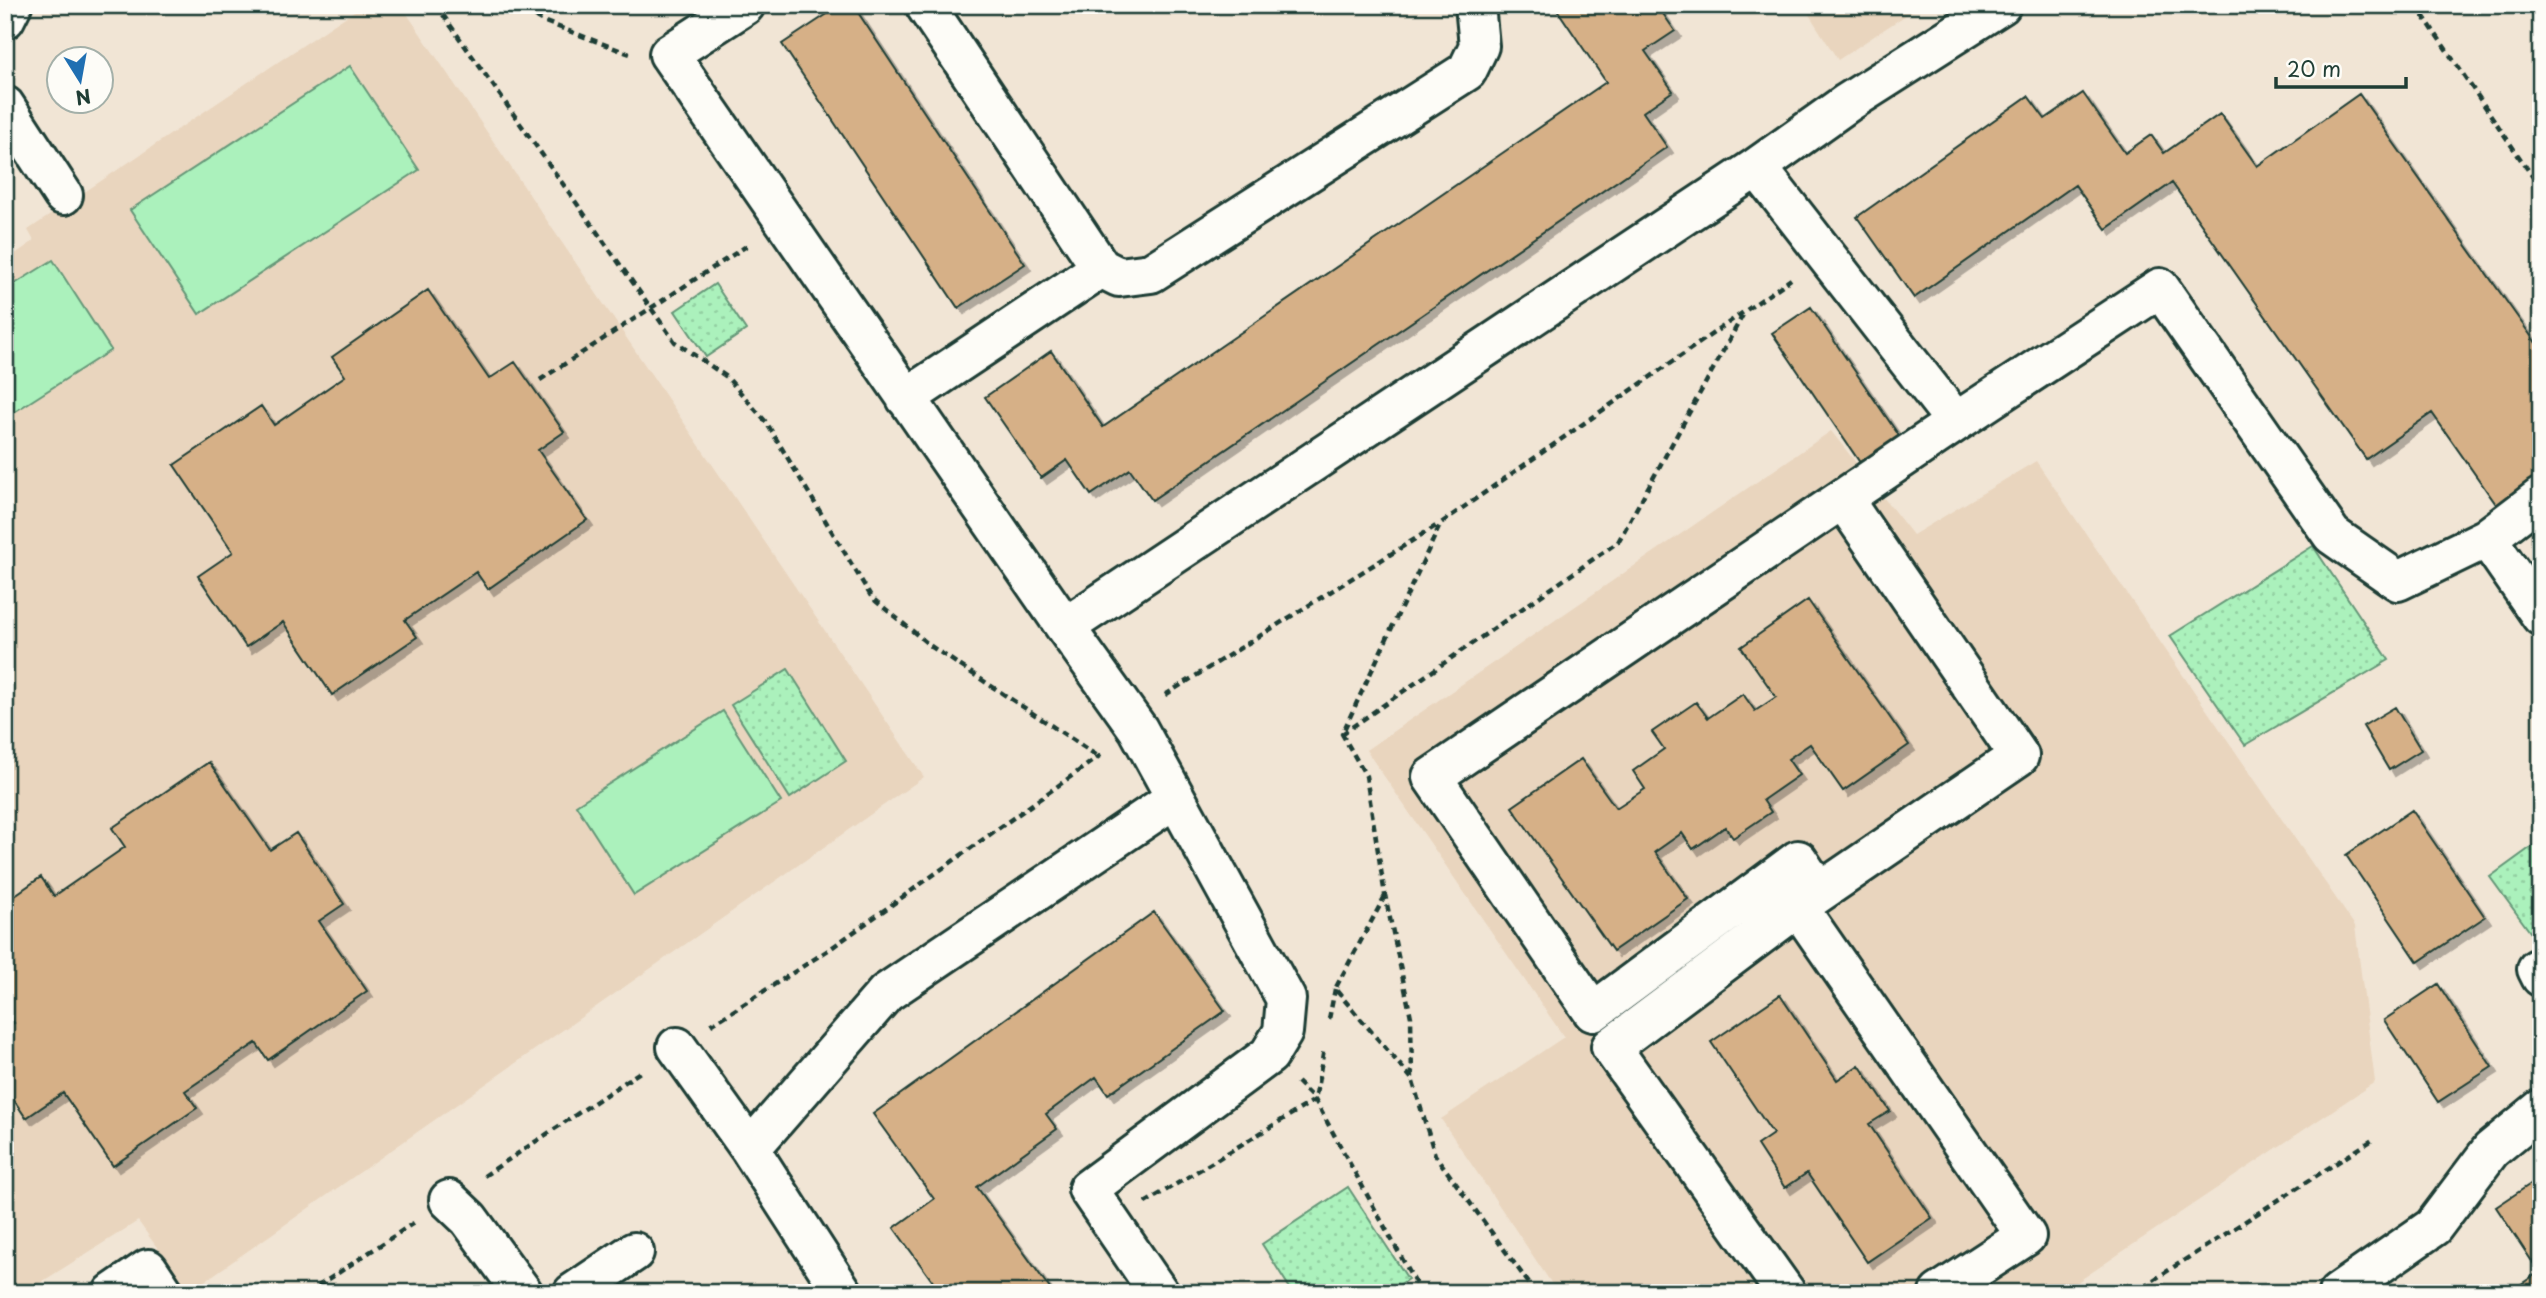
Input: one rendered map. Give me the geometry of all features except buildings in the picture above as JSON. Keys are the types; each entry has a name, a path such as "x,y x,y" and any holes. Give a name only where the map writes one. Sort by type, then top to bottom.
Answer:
{"street":[{"path":"5,19 12,5"},
{"path":"744,5 669,54 1133,724 1286,999 1283,1032 1269,1055 1088,1189 1158,1293"},
{"path":"925,5 1101,268 1119,276 1151,273 1467,71 1479,46 1475,5"},
{"path":"1065,626 1757,167 1847,103 2001,5"},
{"path":"5,106 63,195"},
{"path":"1757,167 1956,422"},
{"path":"906,398 1101,268"},
{"path":"1939,1293 2026,1236 1809,900 1798,860 1593,1013 1432,777 1956,422 2160,288 2332,535 2398,580 2487,538 2541,497"},
{"path":"1786,1293 1611,1046 1809,900 2020,755 1843,499"},
{"path":"2487,538 2541,616"},
{"path":"750,1149 886,993 1174,799"},
{"path":"2541,967 2537,969 2541,977"},
{"path":"677,1047 750,1149 843,1293"},
{"path":"2339,1293 2433,1227 2491,1150 2541,1109"},
{"path":"449,1200 469,1219 523,1293"},
{"path":"573,1293 634,1252"},
{"path":"113,1293 148,1269 164,1293"}],"path":[{"path":"436,5 675,342 727,377 766,422 872,598 932,647 1099,757"},
{"path":"514,5 545,22 683,74"},
{"path":"2416,5 2541,189"},
{"path":"540,380 784,221"},
{"path":"1342,734 1618,542 1744,312"},
{"path":"308,1293 830,948 1099,757 1133,724 1441,523"},
{"path":"1385,895 1335,989 1412,1079"},
{"path":"1269,1055 1315,1100 1421,1293"},
{"path":"2133,1293 2374,1139"}],"shaded area":[{"path":"363,5 401,5 924,777 189,1292 138,1221 24,1293 5,1293 5,261 34,241 28,230"},
{"path":"1803,5 1839,5 1843,11 1853,5 1921,5 1838,60"},
{"path":"1831,431 1913,535 2036,461 2355,926 2375,1082 2061,1293 1558,1293 1441,1119 1564,1037 1366,750"}],"green space":[{"path":"350,66 419,170 199,314 130,210"},
{"path":"53,260 111,350 5,418 5,290"},
{"path":"715,284 746,330 706,357 675,311"},
{"path":"2313,546 2389,660 2245,745 2170,636"},
{"path":"788,669 846,761 790,798 731,705"},
{"path":"723,711 781,802 634,895 576,805"},
{"path":"2541,840 2541,941 2538,943 2490,877"},
{"path":"1348,1187 1408,1279 1387,1293 1293,1293 1262,1244"}]}
